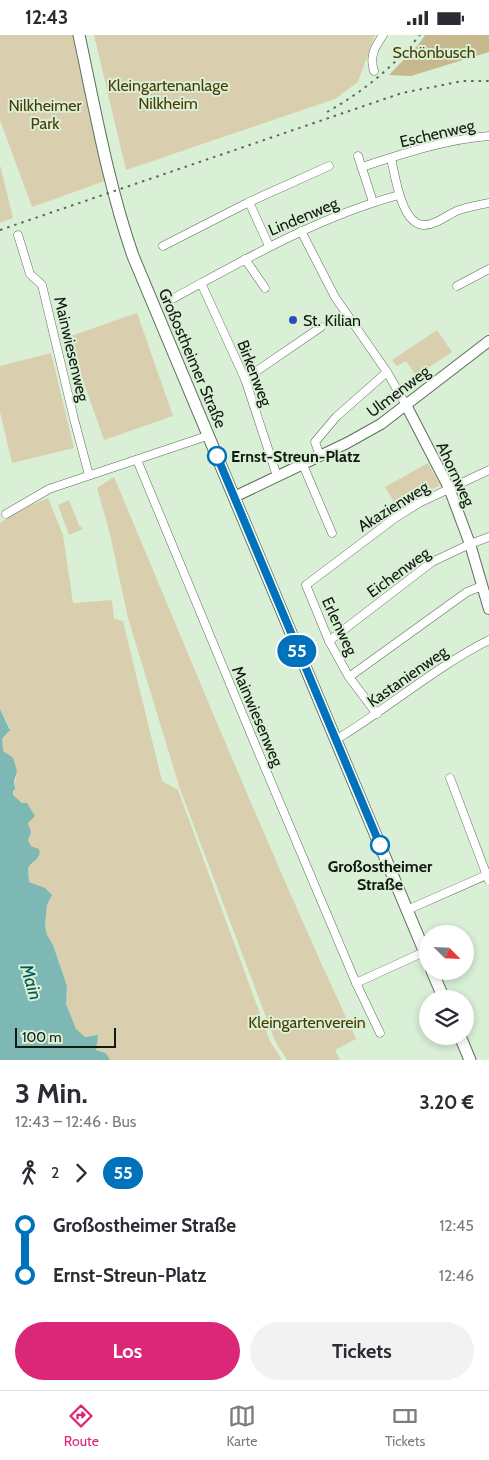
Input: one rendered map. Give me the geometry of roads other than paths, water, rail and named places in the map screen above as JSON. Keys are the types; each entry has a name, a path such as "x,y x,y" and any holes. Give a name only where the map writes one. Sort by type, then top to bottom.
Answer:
{"main road":[{"name":"Großostheimer Straße","path":"79,35 108,174 121,222 153,307 419,939"},
{"path":"464,1045 470,1060"}],"street":[{"path":"374,71 371,63 373,50 383,35"},
{"name":"Eschenweg","path":"391,159 471,137 489,136"},
{"path":"358,156 373,202"},
{"path":"362,167 391,159 399,195 408,214 416,222 423,225 460,210 489,203"},
{"path":"164,246 249,202 329,166"},
{"name":"Lindenweg","path":"174,298 269,246 301,231 373,202 399,195"},
{"path":"249,202 269,246"},
{"path":"301,231 336,297 387,372 406,405"},
{"name":"Mainwiesenweg","path":"18,235 30,274 42,285 89,475"},
{"path":"245,259 265,288"},
{"path":"457,286 489,269"},
{"name":"Birkenweg","path":"201,283 245,379 277,476"},
{"path":"245,379 320,327"},
{"name":"Ulmenweg","path":"234,497 361,436 406,405 489,341"},
{"name":"Ulmenweg","path":"320,456 315,442 336,417 387,372"},
{"name":"Ahornweg","path":"406,405 449,488 470,544 489,609"},
{"path":"6,514 49,489 208,436"},
{"name":"Mainwiesenweg","path":"137,460 356,983 380,1033"},
{"path":"304,465 332,533"},
{"name":"Akazienweg","path":"342,557 419,503 489,470"},
{"name":"Eichenweg","path":"329,641 432,562 489,537"},
{"name":"Erlenweg","path":"342,557 306,585 329,641 350,677 377,714"},
{"path":"350,677 467,592 485,590"},
{"name":"Kastanienweg","path":"342,736 377,714 439,669 489,640"},
{"path":"407,909 488,877 450,779"},
{"path":"356,983 419,959"}],"water":[{"name":"Main","path":"0,709 10,730 2,739 3,750 13,758 17,771 13,795 22,803 27,803 35,816 28,823 31,832 28,840 31,846 39,849 40,852 38,858 28,868 29,882 45,888 52,895 47,905 45,925 47,935 53,945 67,986 66,1004 76,1029 85,1037 98,1035 96,1050 106,1053 110,1060 0,1060"}],"railway":[{"path":"327,112 377,78 420,35"},
{"path":"0,230 402,93 463,81 489,81"}],"place":[{"name":"St. Kilian","path":"293,320"},
{"name":"Ernst-Streun-Platz","path":"217,456"},
{"name":"Großostheimer Straße","path":"380,845"}],"park label":[{"name":"Schönbusch","path":"434,52"},
{"name":"Kleingartenanlage Nilkheim","path":"168,94"},
{"name":"Nilkheimer Park","path":"45,114"},
{"name":"Kleingartenverein","path":"307,1022"}]}
